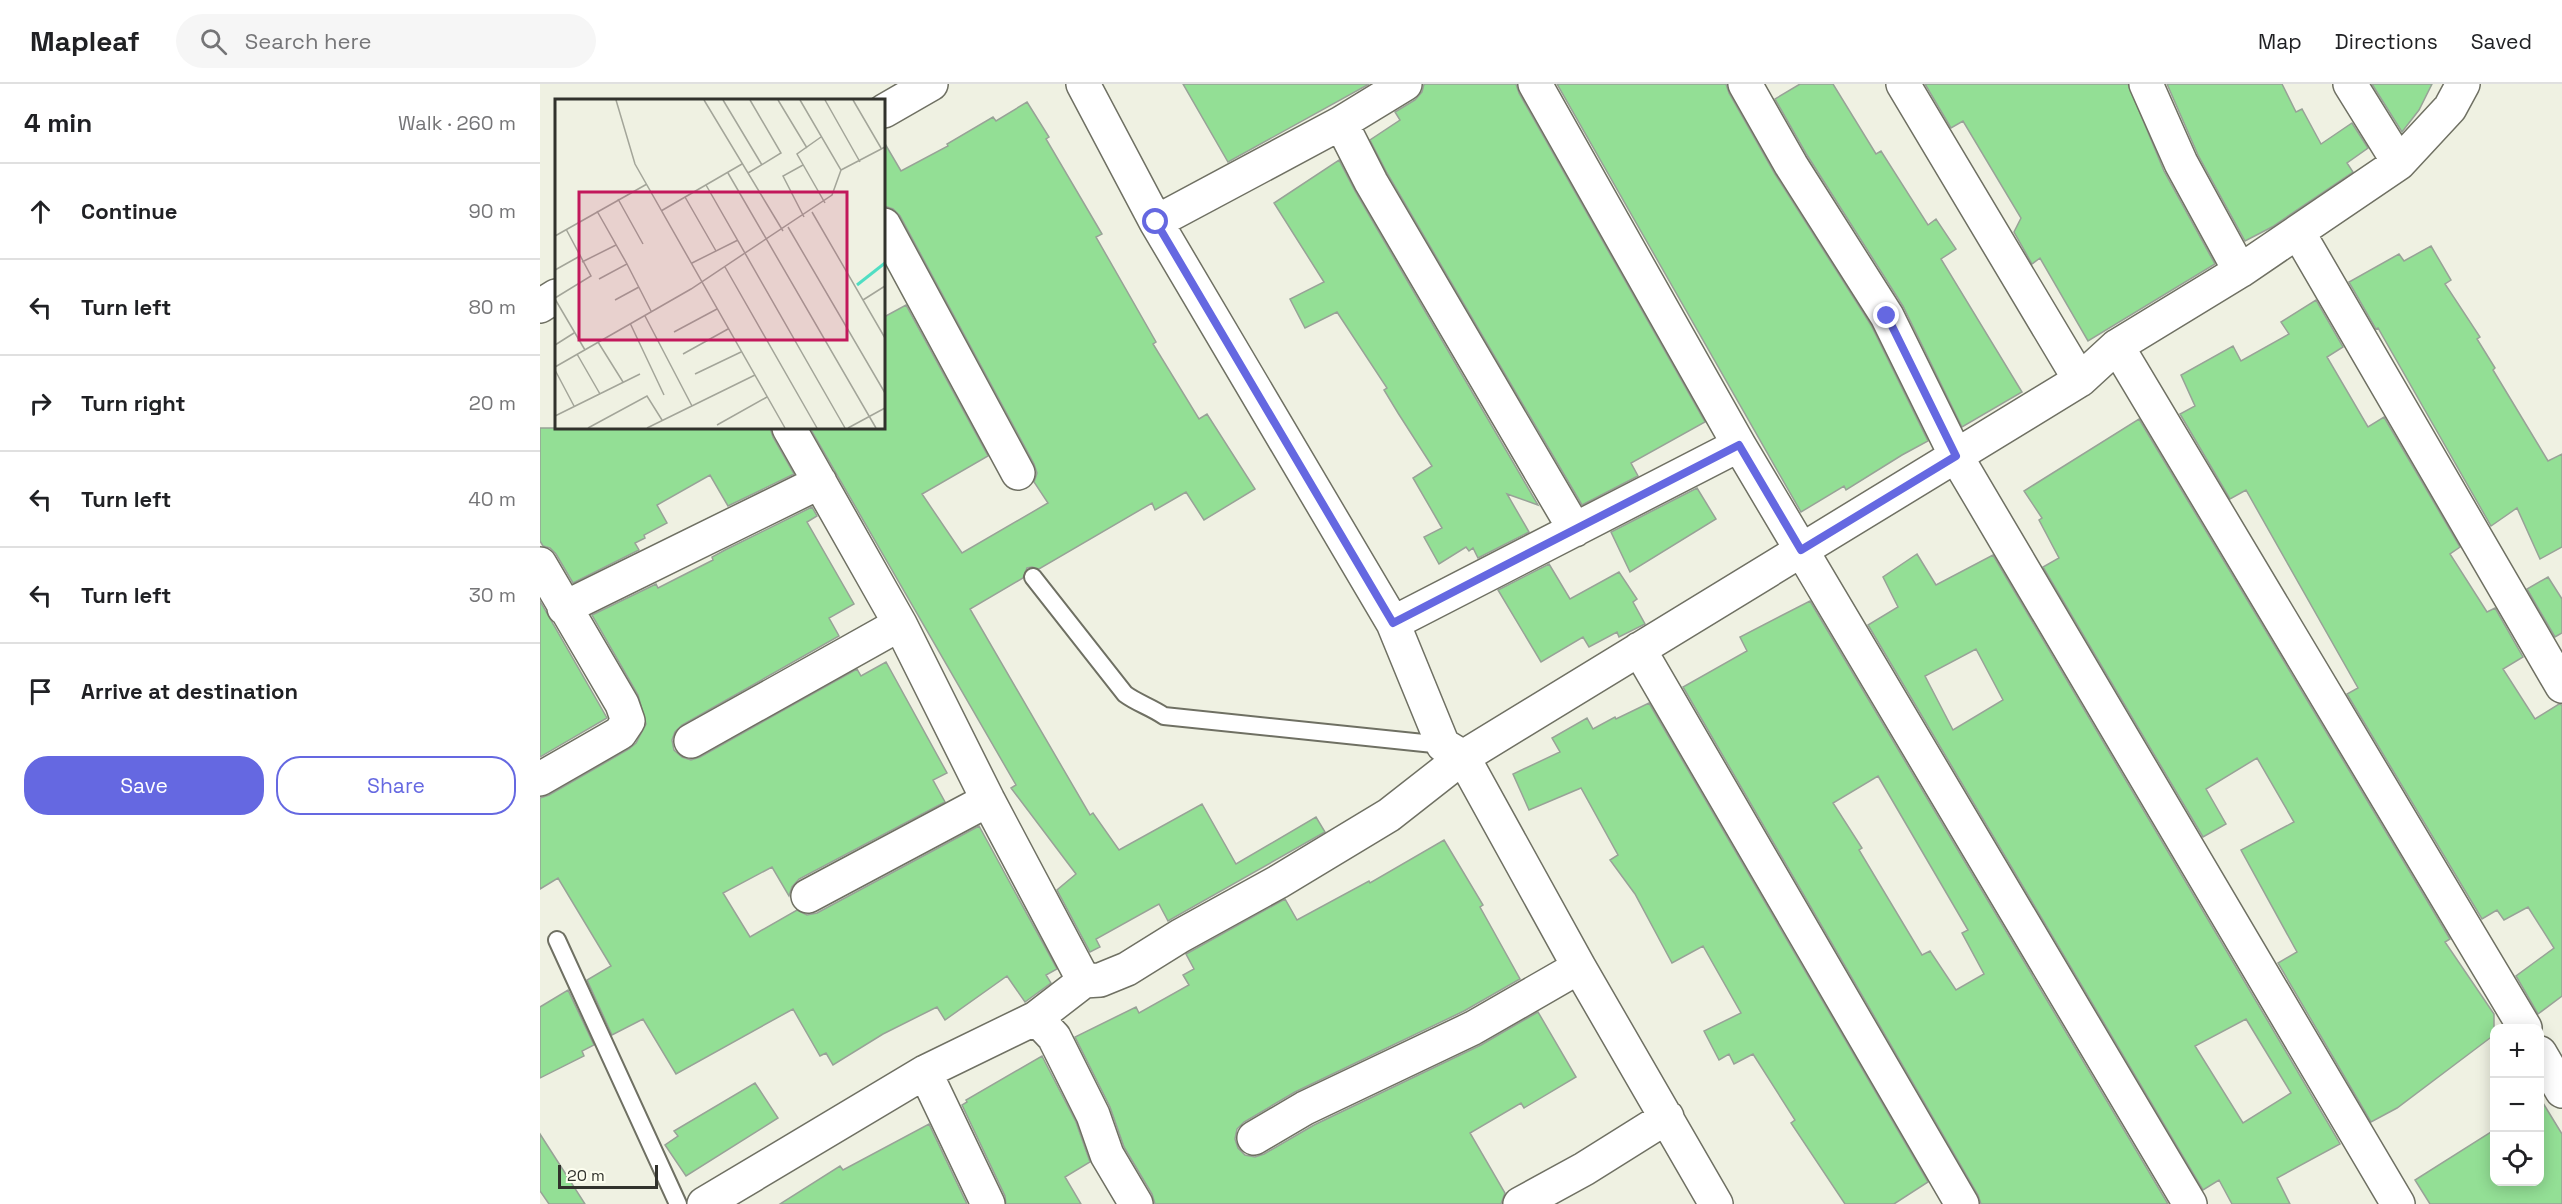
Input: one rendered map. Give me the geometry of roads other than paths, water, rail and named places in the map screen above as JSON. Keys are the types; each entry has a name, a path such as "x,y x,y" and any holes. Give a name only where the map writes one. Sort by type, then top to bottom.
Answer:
{"street":[{"path":"885,110 931,84"},
{"path":"1083,84 1156,222 1393,623 1453,751 1716,1204"},
{"path":"1156,222 1341,123 1405,84"},
{"path":"1535,84 1739,445 2190,1204"},
{"path":"1745,84 1791,165 1887,316 1956,456 2398,1204"},
{"path":"1903,84 2080,380"},
{"path":"2146,84 2181,163 2240,271"},
{"path":"2350,84 2399,163"},
{"path":"704,1204 925,1072 1036,1018 1084,981 1100,980 1127,969 1180,936 1278,882 1389,814 1453,751 1639,649 2080,380 2117,346 2240,271 2399,163 2450,108 2463,84"},
{"path":"1341,123 1371,182 1575,530"},
{"path":"885,227 1018,473"},
{"path":"2298,232 2562,686"},
{"path":"540,306 555,297"},
{"path":"2117,346 2522,1024"},
{"path":"790,429 900,624 988,800 1084,981"},
{"path":"1393,623 1739,445"},
{"path":"564,608 820,482"},
{"path":"540,779 620,733 628,721 622,704 541,568"},
{"path":"691,741 900,624"},
{"path":"1639,649 1962,1204"},
{"path":"808,896 988,800"},
{"path":"1254,1138 1305,1108 1473,1028 1579,967"},
{"path":"1036,1018 1054,1036 1093,1115 1107,1155 1136,1204"},
{"path":"2544,1060 2562,1091"},
{"path":"925,1072 988,1204"},
{"path":"1520,1204 1667,1117"}],"lane":[{"path":"1033,577 1125,694 1164,716 1453,751"},
{"path":"557,940 678,1204"}]}
